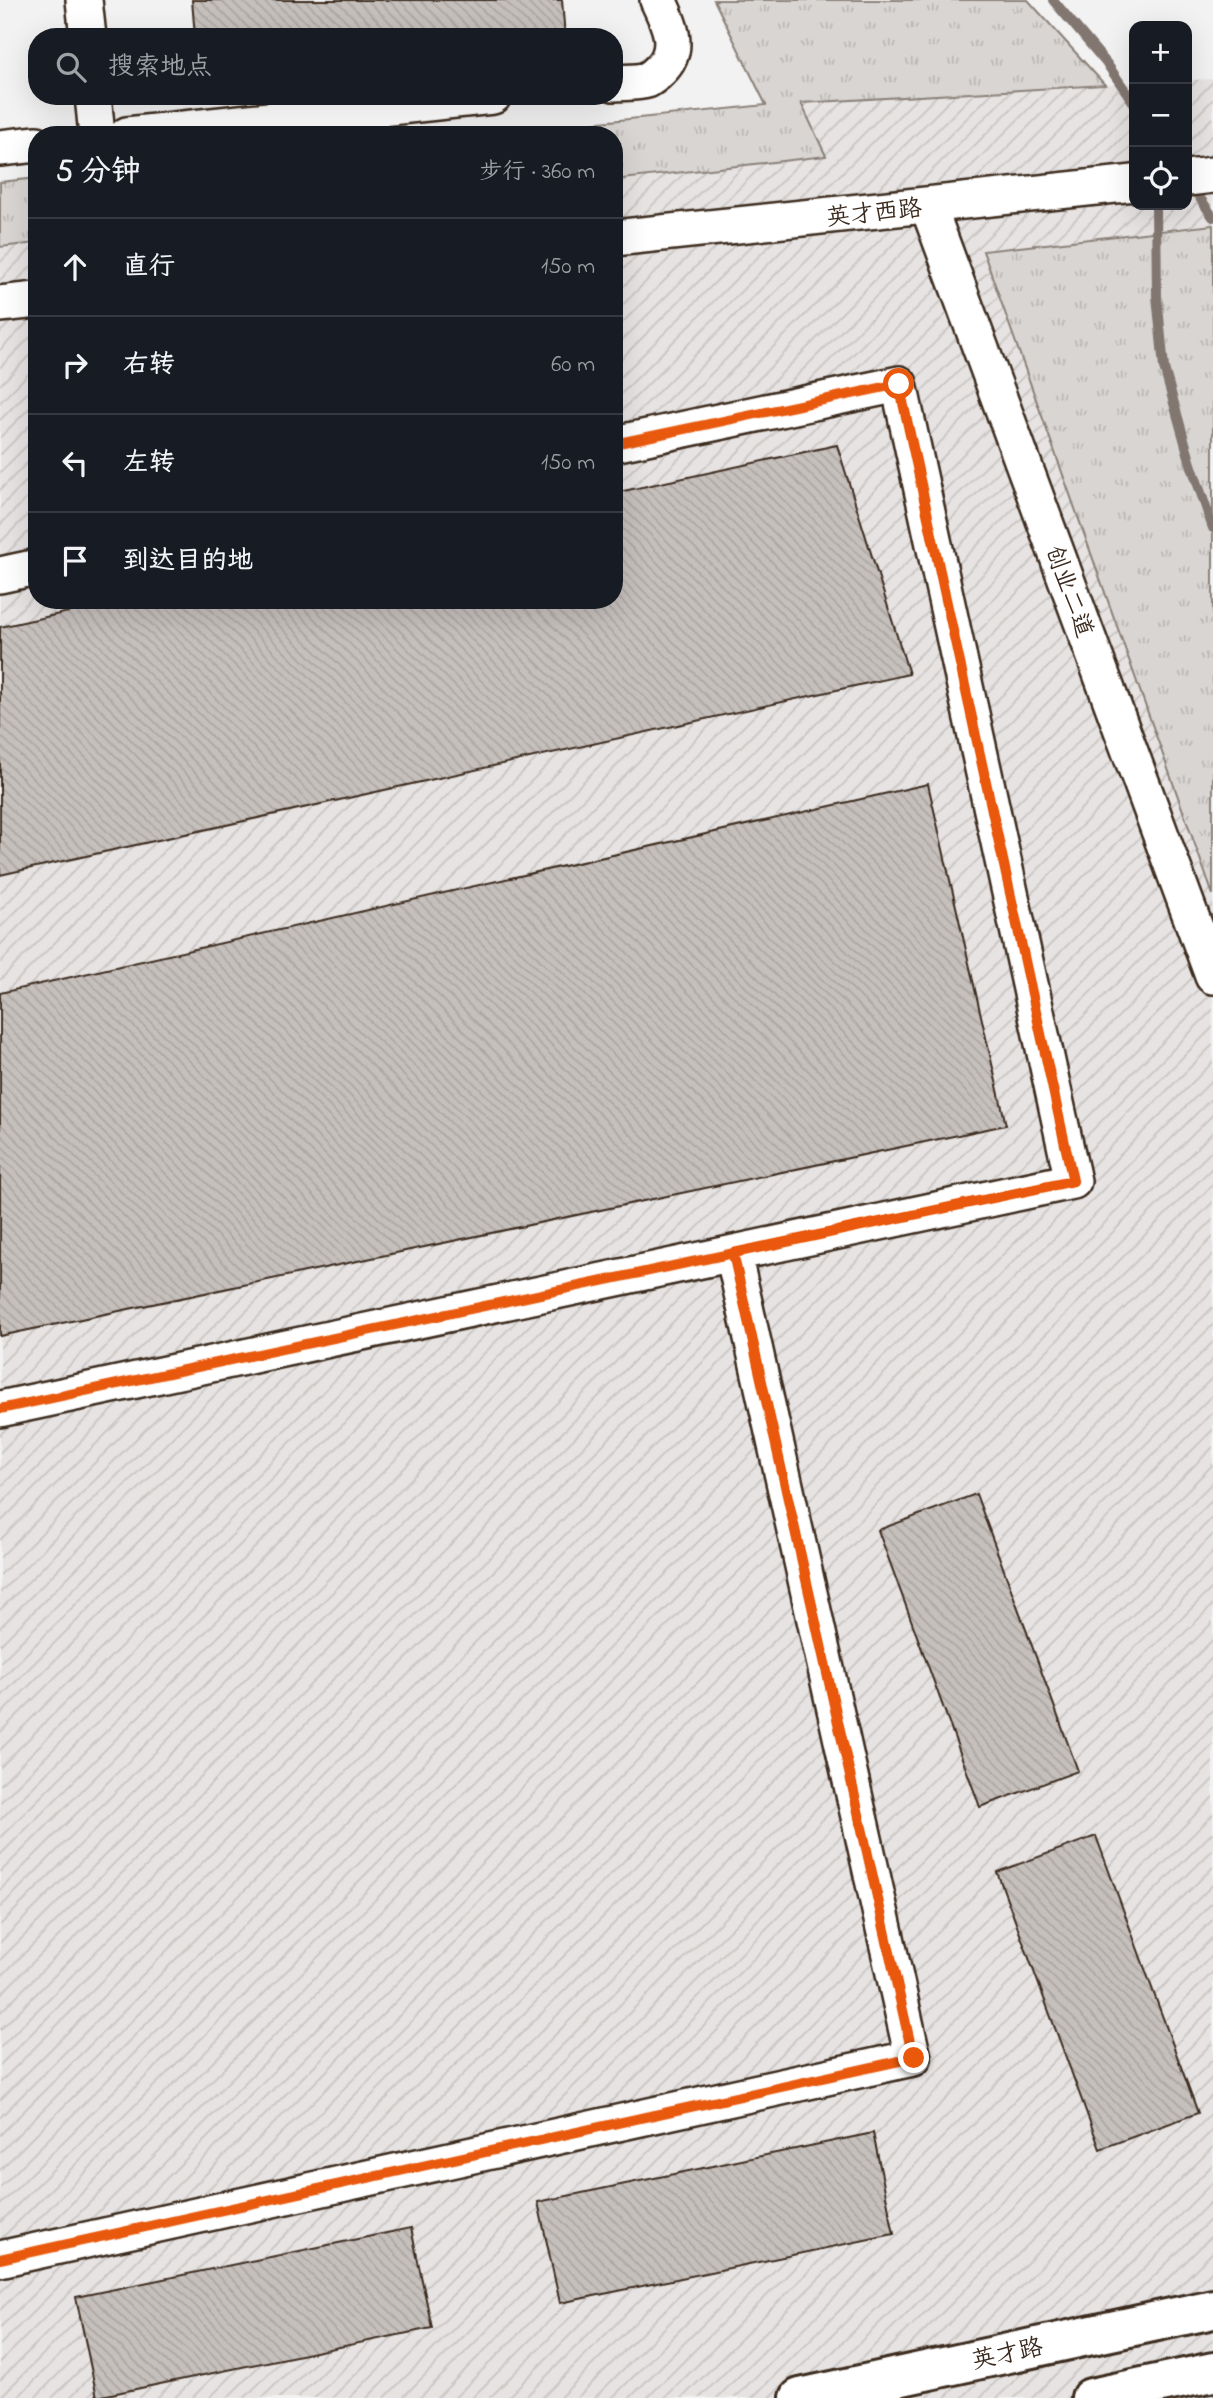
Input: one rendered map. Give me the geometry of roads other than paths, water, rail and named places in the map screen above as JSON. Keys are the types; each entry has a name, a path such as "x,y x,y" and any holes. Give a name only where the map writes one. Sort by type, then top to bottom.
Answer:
{"main road":[{"name":"英才路","path":"800,2398 1213,2309"},
{"path":"1091,2398 1213,2372"}],"street":[{"path":"84,0 87,28"},
{"path":"623,82 648,80 668,59 673,46 673,36 657,0"},
{"path":"94,105 96,126"},
{"path":"211,126 408,105"},
{"path":"0,148 28,145"},
{"path":"1192,177 1213,175"},
{"name":"英才西路","path":"623,237 1129,184"},
{"name":"创业二道","path":"928,206 1213,976"},
{"path":"0,304 28,301"},
{"path":"0,1409 1073,1181 899,384 623,442"},
{"path":"0,575 28,569"},
{"path":"0,2259 914,2058 733,1253"}],"waterway":[{"path":"1053,0 1107,64 1129,96"},
{"path":"1192,186 1213,217"},
{"path":"1156,210 1157,296 1164,368 1191,464 1213,528"}]}
